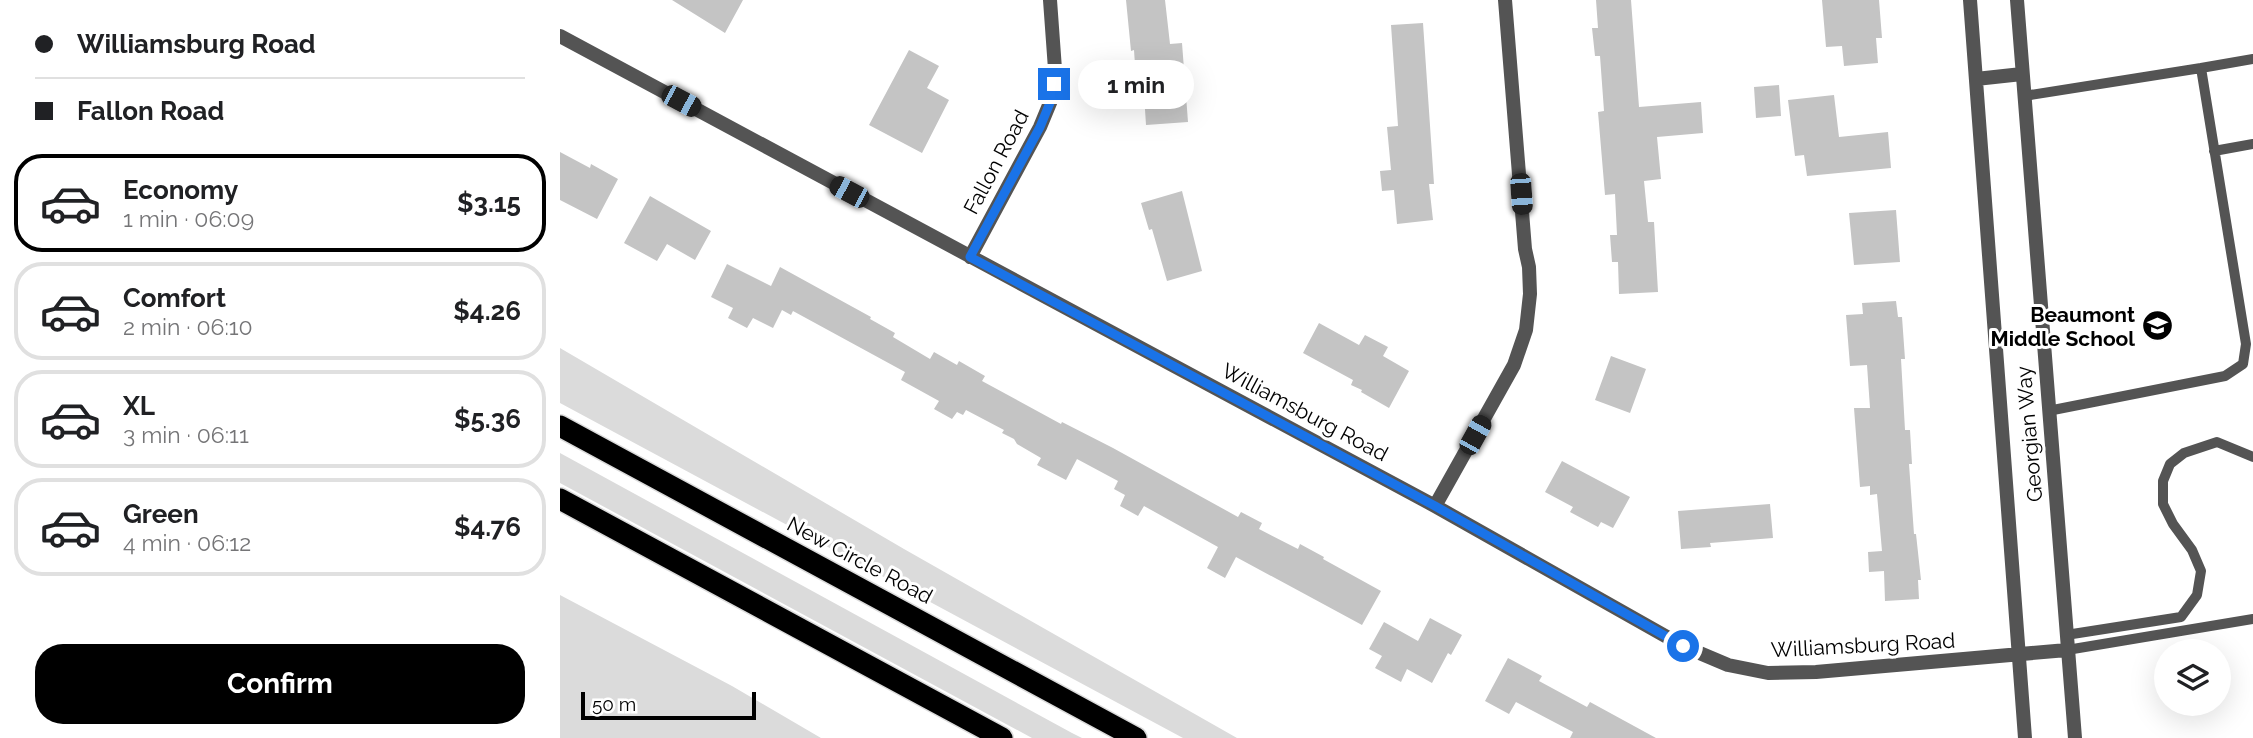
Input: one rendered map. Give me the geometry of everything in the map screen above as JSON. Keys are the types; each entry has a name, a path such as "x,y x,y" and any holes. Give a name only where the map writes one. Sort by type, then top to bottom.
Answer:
{"highway":[{"name":"New Circle Road","path":"560,426 1136,738"},
{"path":"560,499 1002,738"}],"street":[{"name":"Fallon Road","path":"970,257 1040,127 1052,98 1055,69 1050,0"},
{"path":"1435,506 1514,365 1527,330 1529,267 1525,249 1505,0"},
{"name":"Georgian Way","path":"1970,0 2025,738"},
{"name":"Georgian Way","path":"2017,0 2075,738"},
{"name":"Williamsburg Road","path":"560,36 1435,506 1683,646 1728,665 1768,673 1816,672 2067,650"},
{"path":"1976,79 2022,74"}],"lane":[{"path":"2024,96 2253,59"},
{"path":"2048,411 2225,376 2243,364 2246,344 2201,68"},
{"path":"2214,151 2253,144"},
{"path":"2066,635 2181,617 2197,595 2202,570 2163,504 2163,481 2170,464 2184,453 2217,442 2253,457"},
{"path":"2067,650 2253,619"}],"shaded area":[{"path":"560,348 904,549 1237,738 1183,738 560,403"},
{"path":"560,453 1082,738 1032,738 560,483"},
{"path":"560,595 732,686 821,738 560,738"}],"building":[{"path":"672,0 743,0 725,33"},
{"path":"1126,0 1165,0 1170,44 1182,43 1188,122 1146,125 1143,78 1136,79"},
{"path":"1596,0 1631,0 1639,107 1701,102 1703,133 1657,137 1661,179 1644,181 1648,222 1654,222 1658,292 1619,294 1618,262 1612,262 1610,235 1617,235 1615,194 1605,195 1598,112 1604,111 1600,56 1595,56 1592,28 1598,28"},
{"path":"1822,0 1879,0 1882,38 1876,38 1878,63 1844,66 1842,46 1826,47"},
{"path":"1423,23 1434,184 1429,184 1433,220 1397,224 1394,190 1382,191 1380,171 1391,170 1387,127 1398,126 1391,25"},
{"path":"909,50 939,66 927,88 949,100 922,153 869,125"},
{"path":"1779,85 1781,116 1756,118 1754,87"},
{"path":"1834,95 1839,137 1888,132 1891,168 1807,176 1804,155 1795,156 1788,100"},
{"path":"560,152 590,168 591,164 618,179 597,219 560,200"},
{"path":"1182,191 1202,271 1167,281 1152,229 1149,230 1141,203"},
{"path":"650,196 711,231 695,260 667,244 657,261 624,243"},
{"path":"1896,210 1900,262 1854,265 1849,213"},
{"path":"727,264 771,286 780,267 871,317 870,319 895,333 893,337 930,359 934,352 957,365 959,361 985,376 982,381 1061,424 1062,422 1113,448 1238,517 1241,512 1262,523 1259,529 1298,549 1300,544 1381,591 1362,625 1236,557 1225,578 1207,568 1218,547 1144,506 1138,516 1120,506 1125,495 1114,489 1118,481 1077,459 1066,480 1037,465 1041,458 1002,433 1004,430 966,410 963,415 957,412 952,419 934,409 939,401 901,380 905,372 793,311 791,315 782,310 773,328 753,318 747,328 728,318 733,308 711,297"},
{"path":"1896,301 1898,317 1902,317 1905,359 1901,359 1905,430 1910,430 1912,464 1909,464 1914,534 1921,580 1918,580 1919,599 1885,601 1884,571 1869,572 1868,552 1882,551 1877,494 1870,495 1870,486 1860,487 1854,408 1870,408 1867,365 1850,366 1846,315 1863,314 1862,303"},
{"path":"1319,323 1359,345 1365,335 1388,347 1383,356 1409,371 1389,408 1351,385 1353,380 1303,353"},
{"path":"1611,356 1646,369 1630,413 1595,400"},
{"path":"1562,461 1630,497 1613,528 1601,522 1598,527 1570,512 1573,507 1545,492"},
{"path":"1770,504 1773,538 1710,543 1711,547 1681,549 1678,511"},
{"path":"1430,618 1462,635 1451,655 1448,653 1432,683 1407,669 1401,682 1375,668 1382,656 1369,649 1384,622 1418,641"},
{"path":"1508,658 1542,676 1539,681 1587,707 1590,702 1656,738 1570,738 1573,732 1516,702 1509,714 1485,701"}],"place":[{"name":"Beaumont Middle School","path":"2158,326"}],"route":[{"path":"1054,84 1052,98 1040,127 970,257 1435,506 1683,646"}]}
